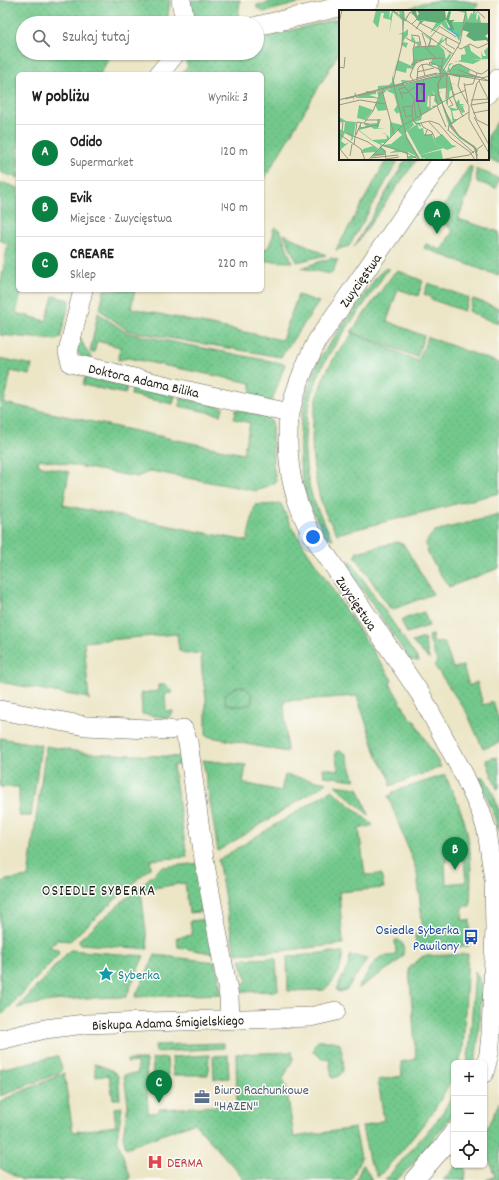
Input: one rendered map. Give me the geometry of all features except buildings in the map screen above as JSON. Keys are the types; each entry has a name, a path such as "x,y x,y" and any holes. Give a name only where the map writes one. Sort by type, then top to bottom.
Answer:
{"street":[{"path":"182,0 184,16"},
{"path":"264,24 370,0"},
{"path":"161,72 170,60"},
{"path":"489,93 499,78"},
{"name":"Zwycięstwa","path":"442,160 317,341 304,366 290,413 288,458 293,491 301,514 310,532 326,558 421,695 464,775 481,812 487,831 497,879 491,1034 487,1062"},
{"name":"Doktora Adama Bilika","path":"83,292 68,352 72,363 192,392 290,413"},
{"path":"0,710 86,726 176,730 188,742 204,859 229,997 230,1019"},
{"name":"Biskupa Adama Śmigielskiego","path":"0,1040 45,1029 85,1024 133,1024 310,1017 336,1011"},
{"path":"414,1180 425,1169 451,1136"}],"green space":[{"path":"0,0 170,0 168,16 16,16 16,60 108,60 101,72 16,72 16,177 0,172"},
{"path":"186,0 240,0 238,16 190,16"},
{"path":"270,0 310,0 264,12 257,8 257,5 269,3"},
{"path":"440,0 467,1 478,4 475,10 405,10 422,3"},
{"path":"339,18 339,53 264,180 264,72 182,72 188,67 185,60 264,60 264,37"},
{"path":"499,119 499,163 489,159 489,134"},
{"path":"386,160 398,160 349,246 336,250"},
{"path":"405,160 416,160 354,247"},
{"path":"469,167 472,167 470,188 458,219 499,232 499,276 424,248 426,244 441,250 453,231 437,217"},
{"path":"476,169 499,178 496,188 477,182"},
{"path":"0,182 16,187 16,292 21,292 16,313 46,321 53,296 70,300 60,338 56,340 0,335 0,287 8,244 0,240"},
{"path":"275,227 281,232 292,262 264,261 264,249 268,248 274,233 273,230"},
{"path":"284,234 326,255 297,262"},
{"path":"331,258 338,260 331,274 301,268"},
{"path":"389,268 335,345 323,365 311,396 305,446 308,480 314,502 333,539 326,537 309,504 304,487 300,449 300,429 303,410 313,373 321,356 377,276 385,269"},
{"path":"399,271 423,281 418,296 398,289 387,321 424,336 417,357 351,332 394,273"},
{"path":"428,283 469,298 464,311 430,299 431,297 424,294"},
{"path":"104,292 135,292 131,308 282,340 298,295 319,302 281,357 128,331 100,310"},
{"path":"473,299 499,308 499,324 469,311"},
{"path":"98,313 127,333 285,364 272,401 251,400 251,383 128,358 118,360 120,347 97,341 94,353 90,352"},
{"path":"353,333 418,361 428,337 499,363 499,493 337,534 327,517 318,490 312,435 317,398 322,381 335,357"},
{"path":"78,334 87,352 92,357 90,363 78,352"},
{"path":"0,358 32,365 30,375 11,371 4,403 243,454 250,423 234,419 236,410 265,416 272,422 273,464 276,482 257,491 151,471 137,477 39,459 38,465 69,472 63,505 247,541 255,505 281,504 292,528 392,680 390,684 410,718 414,720 441,767 390,786 390,778 377,756 357,696 284,701 287,752 206,736 206,698 201,653 185,654 179,650 177,634 84,642 89,700 88,698 0,682"},
{"path":"85,377 127,386 125,394 83,385"},
{"path":"132,387 175,396 173,404 131,395"},
{"path":"181,398 223,407 221,415 179,406"},
{"path":"499,515 499,568 449,587 429,554 426,544 428,539 435,531"},
{"path":"397,542 404,545 433,594 391,610 355,556 357,552"},
{"path":"350,560 419,661 410,660 349,570"},
{"path":"424,612 429,626 407,633 401,620"},
{"path":"432,635 434,643 444,642 453,668 463,666 469,686 477,682 483,705 493,702 499,720 499,743 483,749 467,713 434,665 437,662 428,636"},
{"path":"424,638 429,659 412,642"},
{"path":"158,685 166,685 172,693 165,694 166,711 173,711 169,718 142,714 141,693 158,691"},
{"path":"241,686 252,695 251,704 238,706 225,703 225,695 232,689"},
{"path":"0,738 41,745 31,816 19,816 19,787 0,787"},
{"path":"46,746 87,753 185,757 186,763 173,766 187,857 150,860 151,867 70,941 57,940 49,947 57,949 59,952 58,955 4,1013 0,1014 0,883 6,880 28,877"},
{"path":"341,751 346,754 355,780 324,776 323,768 338,770 335,752"},
{"path":"496,757 499,766 499,788 497,789 486,760"},
{"path":"203,760 246,765 243,783 281,791 285,775 327,783 218,851"},
{"path":"445,775 458,803 469,841 471,869 470,906 463,906 462,920 470,920 469,946 416,948 415,934 423,930 417,872 388,796 393,794 392,792","holes":["446,855 453,855 454,861 464,860 466,882 446,884"]},
{"path":"479,777 484,777 493,793 499,811 499,832 491,807"},
{"path":"335,785 358,788 369,815"},
{"path":"332,790 373,825 359,829 365,875 381,874 384,888 339,892 343,944 281,951 235,954 218,860"},
{"path":"200,863 208,911 189,913 185,883 141,890 148,949 80,944 79,940 162,867"},
{"path":"208,919 215,954 178,947 177,937 192,935 190,921"},
{"path":"395,940 399,940 404,946 403,956 395,964 357,989 372,966 380,957 396,955"},
{"path":"70,950 144,956 126,997 51,1001 17,1008"},
{"path":"330,952 343,953 338,974 324,990 288,991 287,957"},
{"path":"468,954 463,1050 460,1060 451,1060 451,1081 433,1112 406,1146 378,1177 369,1160 362,1127 384,1120 378,1080 402,1076 401,1062 416,1059 409,968 423,956"},
{"path":"155,955 216,962 222,994 135,997"},
{"path":"350,955 368,958 347,989 340,992 336,990 348,966"},
{"path":"276,958 278,991 235,992 247,981 240,959"},
{"path":"475,971 482,984 475,1060 467,1060"},
{"path":"318,1041 334,1041 340,1044 343,1057 343,1070 339,1076 332,1078 329,1058 324,1059 313,1052 314,1045"},
{"path":"224,1043 224,1048 156,1052 155,1045"},
{"path":"292,1052 293,1059 283,1079 286,1086 294,1137 355,1128 361,1158 351,1180 243,1180 240,1174 194,1123 126,1148 123,1136 128,1104 124,1075 138,1073 137,1062 127,1063 127,1060 146,1060 148,1113 159,1112 159,1109 237,1105 236,1054"},
{"path":"209,1055 208,1075 173,1075 172,1057"},
{"path":"228,1055 229,1078 214,1079 213,1056"},
{"path":"58,1056 62,1069 59,1073 0,1096 0,1069"},
{"path":"167,1058 168,1076 164,1080 157,1081 153,1077 152,1059"},
{"path":"94,1064 110,1070 118,1076 120,1099 113,1099 109,1075 96,1077"},
{"path":"64,1073 73,1132 116,1126 114,1108 122,1107 117,1139 130,1176 129,1180 22,1180 0,1168 0,1101"},
{"path":"451,1098 451,1116 446,1124 397,1180 385,1180 439,1118"},
{"path":"499,1103 499,1180 486,1180 495,1176 487,1154 487,1128"},
{"path":"363,1164 372,1180 356,1180"},
{"path":"454,1168 464,1168 466,1172 465,1180 443,1180"}],"place":[{"name":"Odido","path":"437,234"},
{"name":"Evik","path":"455,870"},
{"name":"Osiedle Syberka Pawilony","path":"471,937"},
{"name":"Syberka","path":"106,974"},
{"name":"Biuro Rachunkowe \"HAZEN\"","path":"202,1097"},
{"name":"CREARE","path":"159,1103"},
{"name":"DERMA","path":"155,1162"}],"district":[{"name":"OSIEDLE SYBERKA","path":"99,890"}]}
